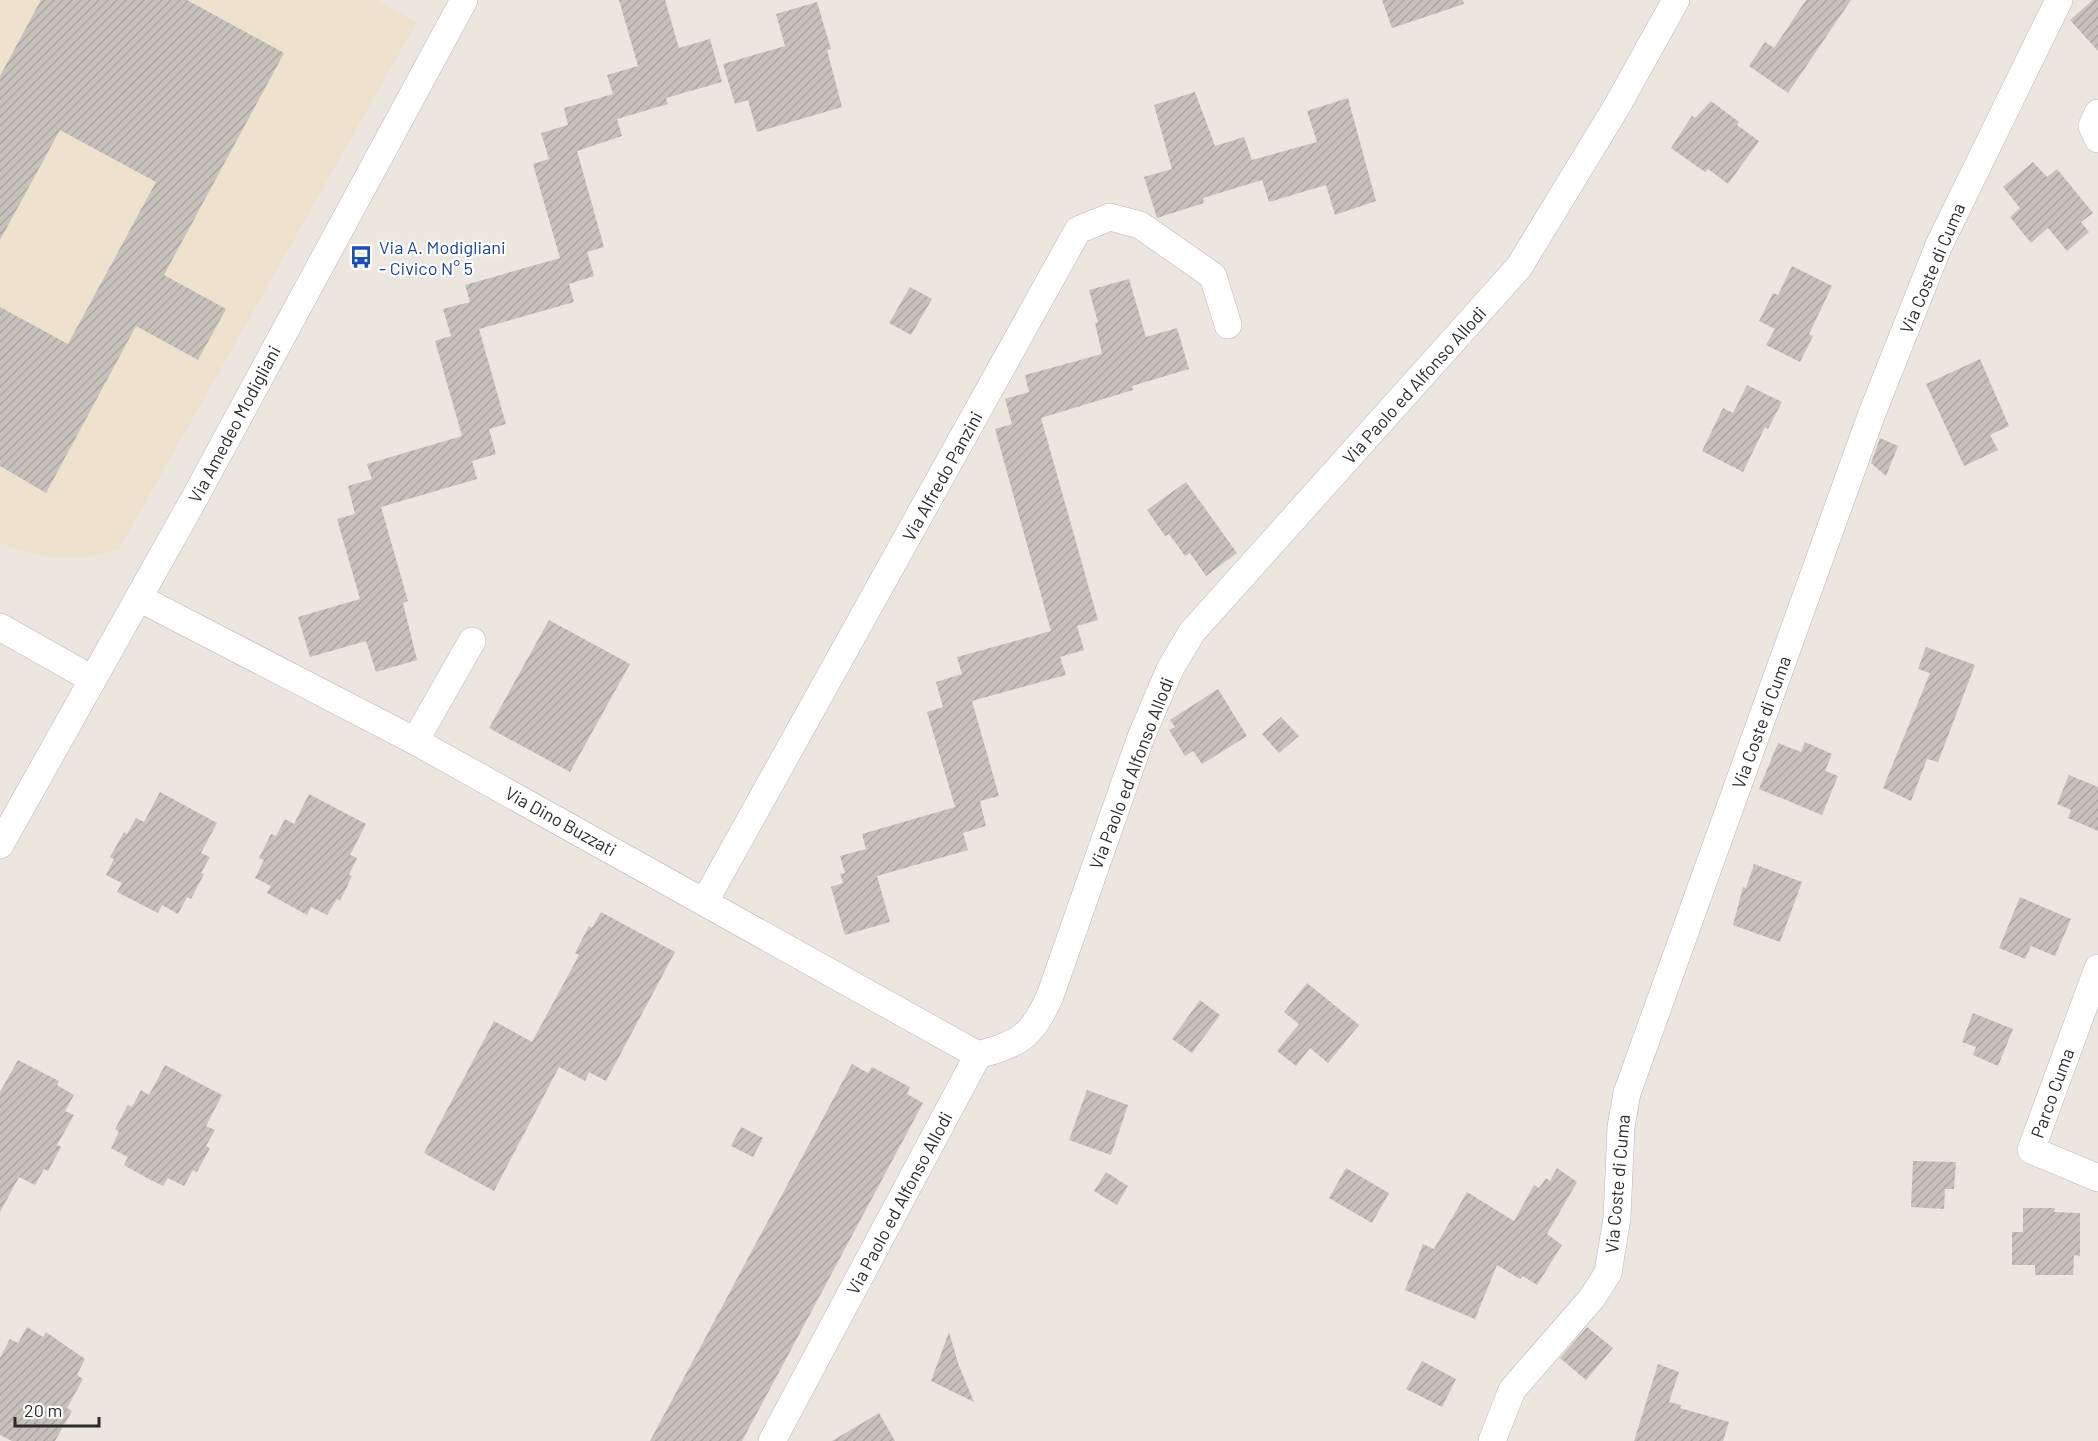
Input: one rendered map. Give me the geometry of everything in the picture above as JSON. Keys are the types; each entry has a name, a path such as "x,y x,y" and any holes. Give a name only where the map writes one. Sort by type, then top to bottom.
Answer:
{"street":[{"name":"Via Amedeo Modigliani","path":"0,845 139,598 464,0"},
{"name":"Via Paolo ed Alfonso Allodi","path":"772,1441 978,1055 1015,1044 1039,1020 1050,996 1141,737 1170,669 1192,632 1520,267 1617,106 1676,0"},
{"name":"Via Coste di Cuma","path":"1492,1441 1512,1390 1592,1298 1608,1273 1617,1218 1621,1127 1627,1093 1875,405 1939,245 2059,0"},
{"path":"2098,113 2092,126 2098,139"},
{"name":"Via Alfredo Panzini","path":"705,901 1078,230 1110,217 1140,225 1213,276 1228,325"},
{"name":"Via Dino Buzzati","path":"139,598 415,741 978,1055"},
{"path":"0,627 92,679"},
{"path":"415,741 472,641"},
{"name":"Parco Cuma","path":"2098,968 2031,1150 2098,1178"}],"shaded area":[{"path":"0,0 376,0 417,22 119,549 92,557 49,557 12,548 0,542"}],"building":[{"path":"41,0 187,0 284,53 164,275 226,309 198,360 136,326 46,493 0,466 0,307 68,344 156,182 60,130 0,240 0,76"},
{"path":"619,0 665,0 679,48 710,39 722,82 666,98 668,104 617,119 622,136 577,151 604,247 587,252 594,276 569,284 574,302 479,329 506,424 489,429 496,454 472,461 477,479 381,507 408,601 403,603 417,660 376,672 366,641 310,657 298,617 360,599 337,519 355,514 348,486 372,479 367,464 462,436 435,341 451,336 443,309 470,302 465,285 560,258 533,164 549,159 541,133 568,125 564,108 613,94 607,75 638,66"},
{"path":"1382,0 1463,0 1464,4 1392,28"},
{"path":"1806,0 1851,0 1788,93 1749,66 1765,42 1774,48"},
{"path":"2093,0 2098,0 2098,51 2070,20"},
{"path":"817,2 831,49 827,50 842,107 757,132 748,100 735,104 723,64 785,46 776,14"},
{"path":"1195,92 1215,146 1244,137 1252,160 1317,142 1307,111 1348,98 1376,201 1335,215 1326,185 1269,202 1262,180 1203,198 1204,203 1157,218 1144,177 1172,169 1154,105"},
{"path":"1711,101 1759,141 1728,184 1708,169 1705,172 1671,148 1692,116 1695,118"},
{"path":"2033,162 2047,177 2057,169 2093,213 2081,222 2089,232 2067,251 2048,228 2031,243 2010,217 2020,208 2003,187"},
{"path":"1792,266 1832,286 1809,334 1813,336 1800,362 1766,345 1775,329 1759,321 1773,293 1778,295"},
{"path":"1129,279 1146,337 1177,328 1189,369 1132,386 1133,390 1041,418 1098,620 1077,626 1084,650 1060,657 1066,675 972,701 999,796 980,801 986,826 963,833 968,850 877,876 890,922 845,935 831,887 843,883 840,874 845,873 840,856 866,849 862,834 955,807 927,712 943,707 936,682 962,674 957,657 1051,631 995,429 1012,424 1005,399 1029,392 1025,375 1102,354 1095,323 1098,322 1089,290"},
{"path":"910,287 932,299 911,335 889,323"},
{"path":"1980,359 2009,426 1990,435 1998,450 1964,466 1926,384"},
{"path":"1747,385 1782,402 1768,429 1765,427 1743,472 1702,451 1723,408 1733,413"},
{"path":"1880,438 1898,446 1886,476 1871,463"},
{"path":"1186,482 1237,553 1206,576 1190,553 1185,556 1169,534 1165,536 1147,510"},
{"path":"549,620 630,664 570,772 489,728"},
{"path":"1926,647 1975,665 1938,762 1927,759 1911,801 1883,788 1930,673 1918,669"},
{"path":"1218,689 1247,736 1202,764 1193,751 1185,756 1169,730 1175,727 1170,720"},
{"path":"1281,717 1299,736 1279,753 1262,734"},
{"path":"1805,742 1832,754 1825,771 1838,776 1822,815 1759,789 1778,743 1801,752"},
{"path":"2069,775 2098,787 2098,831 2068,818 2071,810 2057,804"},
{"path":"160,792 217,823 201,853 210,857 201,873 204,874 191,899 187,897 178,914 162,905 158,913 117,892 122,883 106,875 114,859 110,857 124,832 127,834 136,818 144,822"},
{"path":"309,794 366,824 350,855 357,858 349,875 352,876 340,901 337,899 327,915 311,907 307,915 267,893 271,886 255,878 264,860 259,858 271,834 276,836 285,819 294,824"},
{"path":"1754,864 1802,882 1780,942 1733,925 1743,887 1746,888"},
{"path":"2020,897 2071,919 2055,956 2031,946 2025,959 1999,948"},
{"path":"601,912 675,952 606,1081 589,1072 585,1081 559,1067 494,1191 424,1153 494,1021 532,1042 579,955 575,953 589,926 592,928"},
{"path":"1307,983 1359,1025 1328,1063 1310,1048 1296,1066 1277,1051 1299,1024 1284,1012"},
{"path":"1200,1000 1220,1015 1192,1053 1172,1039"},
{"path":"1973,1013 2013,1029 1998,1066 1973,1055 1976,1047 1962,1042"},
{"path":"18,1060 59,1081 57,1085 74,1095 65,1111 74,1115 57,1145 61,1147 48,1171 44,1169 35,1185 19,1177 0,1212 0,1092"},
{"path":"852,1064 868,1073 872,1067 910,1087 907,1094 923,1103 742,1441 650,1441"},
{"path":"165,1065 222,1095 206,1126 215,1130 206,1146 210,1148 197,1172 193,1170 184,1186 168,1178 163,1186 147,1178 124,1165 128,1157 111,1148 119,1132 115,1129 128,1105 132,1107 141,1090 149,1095"},
{"path":"1087,1090 1128,1105 1111,1155 1069,1140"},
{"path":"741,1127 763,1138 753,1157 731,1146"},
{"path":"1913,1161 1956,1162 1954,1189 1945,1189 1944,1209 1911,1207"},
{"path":"1346,1168 1389,1193 1372,1223 1329,1198"},
{"path":"1557,1168 1577,1182 1547,1234 1562,1245 1537,1285 1523,1276 1520,1279 1497,1265 1475,1319 1405,1290 1423,1244 1434,1249 1467,1192 1514,1221 1534,1185 1539,1188 1546,1178 1550,1181"},
{"path":"1106,1172 1128,1186 1117,1205 1094,1191"},
{"path":"2023,1208 2055,1208 2054,1212 2080,1213 2080,1256 2074,1255 2073,1275 2035,1275 2035,1265 2012,1265 2012,1232 2023,1232"},
{"path":"27,1327 43,1337 46,1332 85,1359 77,1375 83,1379 67,1408 72,1411 55,1441 12,1441 0,1435 0,1358 10,1339 18,1343"},
{"path":"1587,1327 1613,1348 1586,1380 1560,1358"},
{"path":"949,1332 959,1366 974,1402 931,1381"},
{"path":"1422,1361 1456,1379 1442,1407 1406,1389"},
{"path":"1658,1364 1679,1372 1669,1402 1681,1405 1680,1408 1729,1422 1723,1441 1634,1441"},
{"path":"879,1413 895,1441 832,1441"}],"place":[{"name":"Via A. Modigliani - Civico N° 5","path":"361,257"}]}
